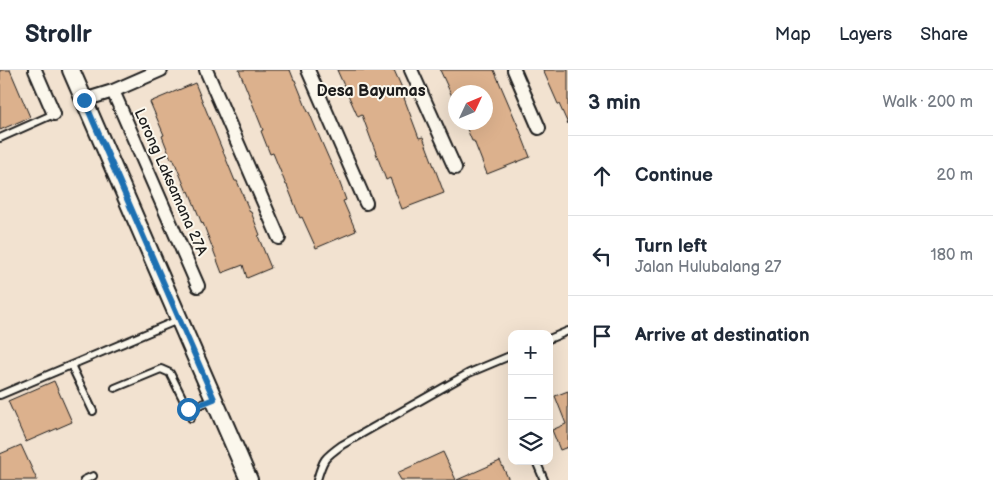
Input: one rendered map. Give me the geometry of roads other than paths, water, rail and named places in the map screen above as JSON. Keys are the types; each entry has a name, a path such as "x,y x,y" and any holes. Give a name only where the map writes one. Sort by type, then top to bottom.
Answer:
{"street":[{"path":"35,70 54,114"},
{"path":"71,70 249,480"},
{"path":"84,100 113,91 161,70"},
{"path":"206,70 279,238"},
{"path":"308,70 366,203"},
{"path":"411,70 455,168"},
{"path":"514,70 539,128"},
{"name":"Lorong Laksamana 27A","path":"113,91 198,286"}],"lane":[{"path":"0,138 54,114"},
{"path":"0,394 179,319"},
{"path":"553,337 568,331"},
{"path":"317,480 322,464 327,456 342,445 469,373 508,357"},
{"path":"71,365 94,411"},
{"path":"115,388 161,369 170,373 191,418"},
{"path":"188,409 214,399"},
{"path":"538,465 544,480"},
{"path":"84,480 93,476"}],"district":[{"name":"Desa Bayumas","path":"371,90"}]}
